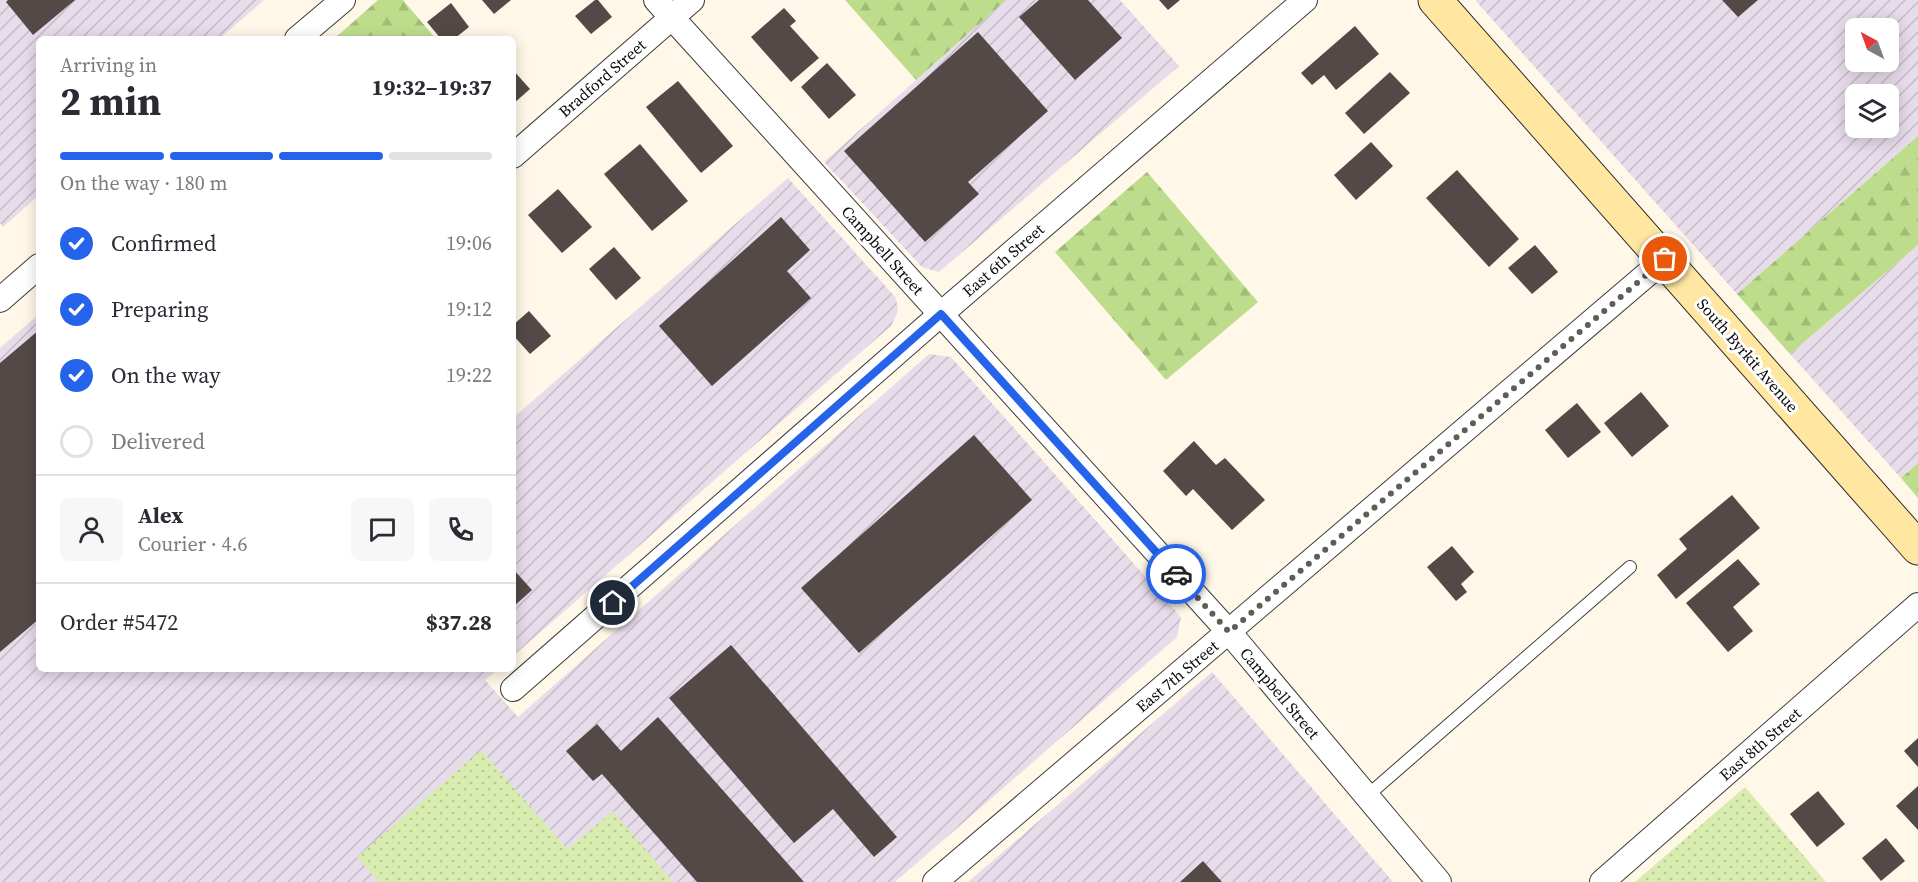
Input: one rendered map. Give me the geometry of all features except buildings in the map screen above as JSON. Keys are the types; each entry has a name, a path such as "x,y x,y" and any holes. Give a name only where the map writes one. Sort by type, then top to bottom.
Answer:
{"street":[{"path":"301,36 343,0"},
{"name":"Bradford Street","path":"516,153 664,8 692,0"},
{"name":"East 6th Street","path":"513,690 941,314 1305,0"},
{"name":"South Byrkit Avenue","path":"1435,0 1918,548"},
{"name":"Campbell Street","path":"664,8 1229,632 1439,882"},
{"name":"East 7th Street","path":"935,882 1665,259"},
{"path":"0,300 36,269"},
{"name":"East 8th Street","path":"1602,882 1918,605"}],"lane":[{"path":"1367,796 1630,567"}],"shaded area":[{"path":"0,0 264,0 222,36 36,36 36,198 3,227 0,223"},
{"path":"1006,0 1120,0 1179,66 939,272 922,267 824,162"},
{"path":"1475,0 1918,0 1918,136 1737,294"},
{"path":"788,178 896,298 898,311 891,326 516,653 516,415"},
{"path":"1918,245 1918,463 1901,478 1790,354"},
{"path":"36,317 36,672 494,672 485,680 518,717 929,354 951,357 1181,617 1177,637 895,882 673,882 613,812 568,849 358,857 379,882 0,882 0,348"},
{"path":"1212,672 1393,882 968,882"}],"green space":[{"path":"378,0 403,0 433,36 337,36"},
{"path":"845,0 1006,0 916,80"},
{"path":"1918,136 1918,245 1790,354 1737,294"},
{"path":"1147,172 1258,302 1166,380 1055,252"},
{"path":"1918,463 1918,498 1901,478"},
{"path":"481,750 567,849 613,811 673,882 379,882 357,857"},
{"path":"1745,787 1826,882 1635,882"}],"way so far":[{"path":"1176,574 1229,632 1665,259"}],"route":[{"path":"613,603 941,314 1176,574"}]}
